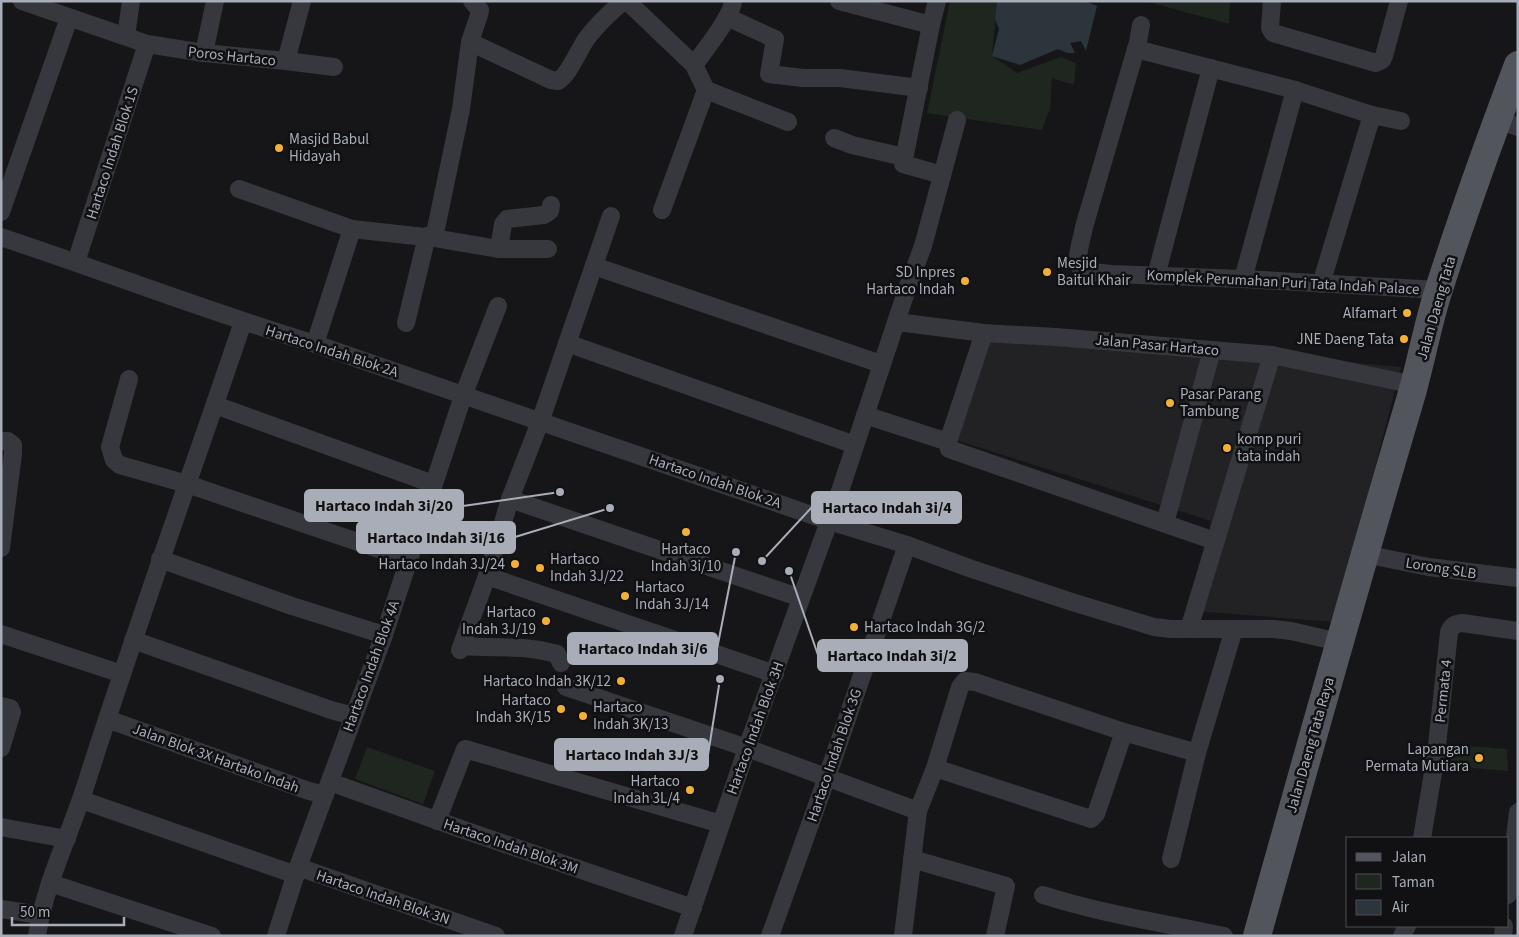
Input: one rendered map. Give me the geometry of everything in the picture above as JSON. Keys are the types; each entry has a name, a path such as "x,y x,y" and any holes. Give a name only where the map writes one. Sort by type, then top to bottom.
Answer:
{"main road":[{"name":"Jalan Daeng Tata","path":"1364,554 1415,385 1425,339 1439,290 1508,123 1518,65"},
{"name":"Jalan Daeng Tata Raya","path":"1257,936 1364,554"}],"street":[{"name":"Poros Hartaco","path":"22,1 147,44 204,53 286,61 302,1"},
{"path":"126,36 131,1"},
{"path":"204,53 215,1"},
{"path":"470,42 551,80 558,81 564,76 593,30 626,1 694,65 706,90 788,122"},
{"path":"839,1 931,25"},
{"path":"937,1 903,164 942,175"},
{"path":"1272,1 1270,28 1273,33 1376,63 1382,60 1384,56 1399,1"},
{"path":"406,323 431,237 461,109 470,42 480,4"},
{"path":"694,65 730,9 775,40 769,74 803,78 840,78 919,88"},
{"path":"1,212 69,18"},
{"path":"1141,25 1136,49 1295,90 1401,121"},
{"name":"Hartaco Indah Blok 1S","path":"76,262 147,44"},
{"name":"Komplek Perumahan Puri Tata Indah Palace","path":"1136,49 1084,227 1078,257 1078,264 1081,269 1090,272 1156,276 1439,290"},
{"path":"286,61 334,67"},
{"path":"1156,276 1211,68"},
{"path":"662,210 706,90"},
{"path":"1243,279 1295,90"},
{"path":"1321,284 1372,114"},
{"name":"Hartaco Indah Blok 3H","path":"683,936 923,246 957,120"},
{"path":"834,138 852,145 904,157"},
{"path":"239,189 352,229 431,237 499,249 548,249"},
{"path":"499,249 503,224 507,219 544,215 550,211 551,205"},
{"path":"561,663 557,654 539,649 521,647 461,648 487,576 510,499 540,422 611,216"},
{"path":"315,344 352,229"},
{"name":"Hartaco Indah Blok 2A","path":"1,237 244,322 315,344 1133,622 1154,627 1189,629 1274,629 1339,642"},
{"path":"594,266 881,364"},
{"name":"Hartaco Indah Blok 4A","path":"276,936 297,871 384,635 464,396 498,306"},
{"name":"Jalan Pasar Hartaco","path":"897,320 984,333 1272,355 1415,385"},
{"path":"36,936 50,883 82,800 160,559 244,322"},
{"path":"984,333 948,442 948,447 951,450 1215,541"},
{"path":"567,343 855,445"},
{"path":"1165,523 1212,350"},
{"path":"1189,629 1272,355"},
{"path":"129,379 110,447 114,460 120,464 144,473 187,484 408,559"},
{"path":"215,406 433,484"},
{"path":"865,416 948,442"},
{"path":"1,441 10,442 13,449 1,548"},
{"path":"510,499 801,598"},
{"name":"Hartaco Indah Blok 3G","path":"770,936 907,545"},
{"name":"Lorong SLB","path":"1364,554 1429,567 1518,578"},
{"path":"160,559 292,606 384,635"},
{"path":"487,576 775,674"},
{"name":"Permata 4","path":"1422,837 1436,755 1449,632 1454,625 1462,623 1518,631"},
{"path":"1171,859 1198,753 1234,629"},
{"path":"1,634 122,674"},
{"path":"133,640 331,710 353,716"},
{"path":"903,936 918,811 935,768 960,687 965,682 975,682 1124,732 1198,753"},
{"path":"566,687 747,748 918,811"},
{"path":"1,748 12,715 10,708 2,706"},
{"name":"Jalan Blok 3X Hartako Indah","path":"107,719 309,791 328,789"},
{"path":"935,768 1091,819 1096,814 1124,732"},
{"path":"438,820 465,749 721,824"},
{"name":"Hartaco Indah Blok 3M","path":"328,789 438,820 693,908"},
{"name":"Hartaco Indah Blok 3N","path":"82,800 496,936"},
{"path":"1509,888 1518,812"},
{"path":"1,828 67,839"},
{"path":"912,859 1006,886 995,936"},
{"path":"50,883 212,936"},
{"path":"1043,895 1090,908 1224,936"},
{"path":"1,909 40,915"}],"shaded area":[{"path":"992,330 1401,367 1335,622 1195,611 1211,521 953,439"}],"green space":[{"path":"950,1 997,1 992,56 1017,73 1061,57 1076,63 1074,85 1052,78 1050,108 1042,130 927,113"},
{"path":"1145,1 1230,1 1229,24"},
{"name":"Lapangan Permata Mutiara","path":"1454,745 1507,749 1508,771 1448,766"},
{"path":"367,747 435,771 423,804 355,779"}],"water":[{"path":"997,1 1085,1 1097,6 1086,51 1081,41 1070,43 1075,53 1067,53 1058,49 1020,65 992,56 999,29 995,19"}],"place":[{"name":"Masjid Babul Hidayah","path":"279,148"},
{"name":"Mesjid Baitul Khair","path":"1047,272"},
{"name":"SD Inpres Hartaco Indah","path":"965,281"},
{"name":"Alfamart","path":"1407,313"},
{"name":"JNE Daeng Tata","path":"1404,339"},
{"name":"Pasar Parang Tambung","path":"1170,403"},
{"name":"komp puri tata indah","path":"1227,448"},
{"name":"Hartaco Indah 3i/20","path":"560,492"},
{"name":"Hartaco Indah 3i/16","path":"610,508"},
{"name":"Hartaco Indah 3i/10","path":"686,532"},
{"name":"Hartaco Indah 3i/6","path":"736,552"},
{"name":"Hartaco Indah 3i/4","path":"762,561"},
{"name":"Hartaco Indah 3J/24","path":"515,564"},
{"name":"Hartaco Indah 3J/22","path":"540,568"},
{"name":"Hartaco Indah 3i/2","path":"789,571"},
{"name":"Hartaco Indah 3J/14","path":"625,596"},
{"name":"Hartaco Indah 3J/19","path":"546,621"},
{"name":"Hartaco Indah 3G/2","path":"854,627"},
{"name":"Hartaco Indah 3J/3","path":"720,679"},
{"name":"Hartaco Indah 3K/12","path":"621,681"},
{"name":"Hartaco Indah 3K/15","path":"561,709"},
{"name":"Hartaco Indah 3K/13","path":"583,716"},
{"name":"Lapangan Permata Mutiara","path":"1479,758"},
{"name":"Hartaco Indah 3L/4","path":"690,790"}]}
